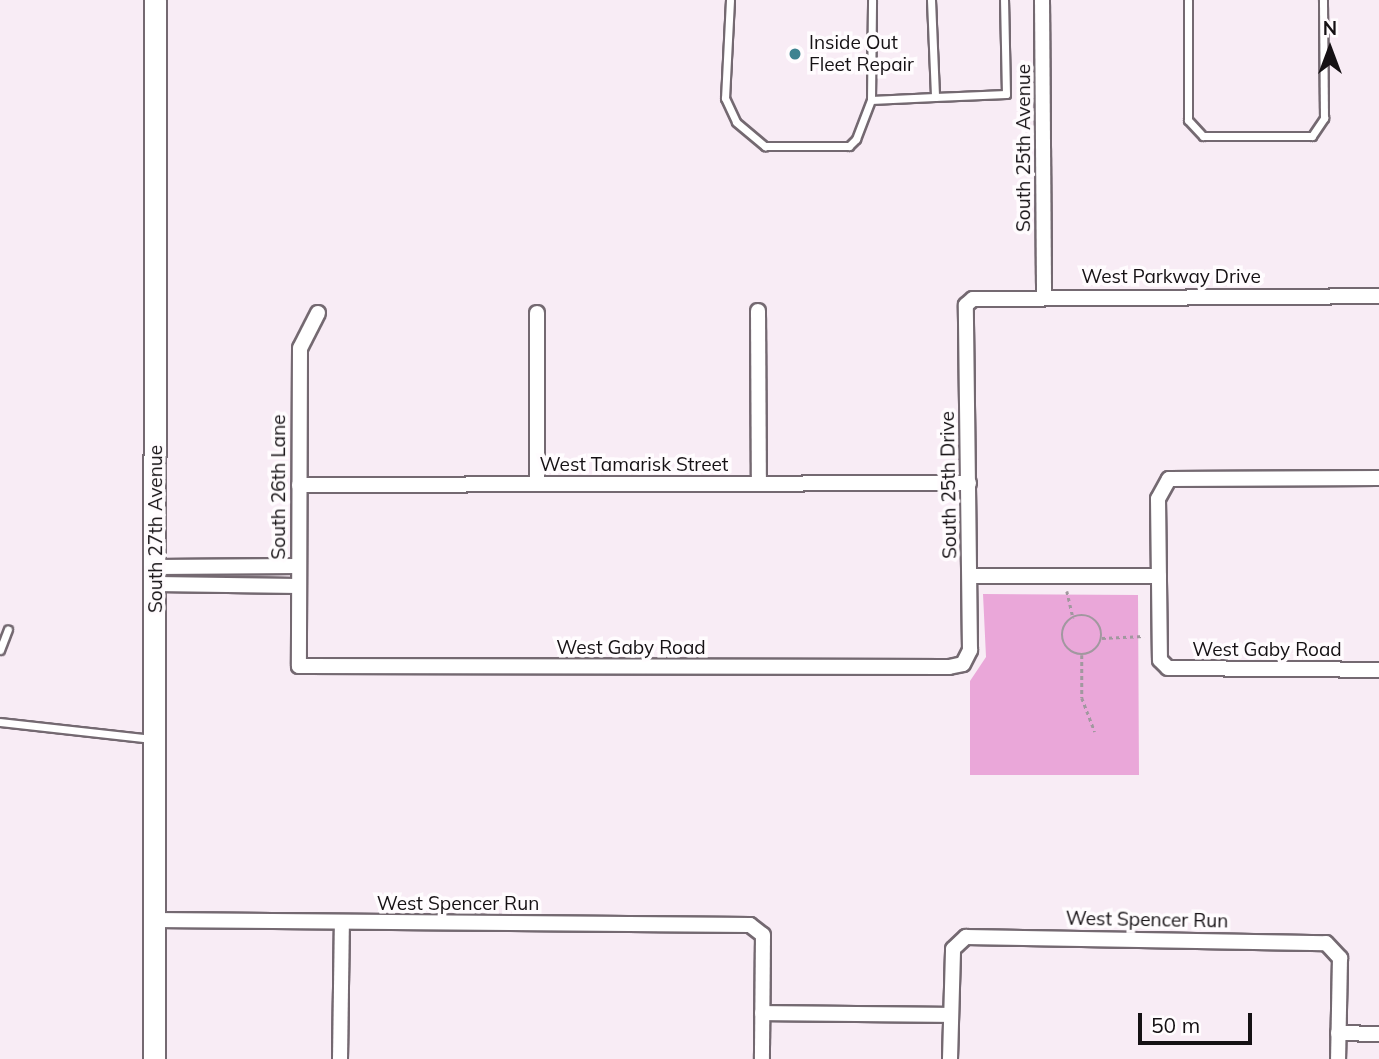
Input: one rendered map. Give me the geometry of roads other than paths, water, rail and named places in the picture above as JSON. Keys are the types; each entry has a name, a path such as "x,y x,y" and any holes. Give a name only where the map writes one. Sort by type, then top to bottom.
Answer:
{"main road":[{"name":"South 27th Avenue","path":"154,1059 156,0"}],"street":[{"name":"South 25th Avenue","path":"1042,0 1044,296"},
{"name":"West Parkway Drive","path":"966,305 979,296 1379,296"},
{"name":"South 25th Drive","path":"963,664 970,650 966,305"},
{"path":"758,311 759,484"},
{"name":"South 26th Lane","path":"299,666 300,348 318,313"},
{"path":"537,313 537,484"},
{"path":"970,576 1159,576 1163,482 1379,478"},
{"name":"West Tamarisk Street","path":"299,485 969,483"},
{"path":"156,576 298,566"},
{"path":"156,576 298,586"},
{"name":"West Gaby Road","path":"1159,576 1160,660 1172,670 1379,670"},
{"name":"West Gaby Road","path":"299,666 963,664"},
{"name":"West Spencer Run","path":"155,920 760,930 762,1013"},
{"path":"340,1059 342,922"},
{"name":"West Spencer Run","path":"951,1015 956,940 1336,947 1338,1033"},
{"path":"762,1059 762,1013 951,1015 950,1059"},
{"path":"1338,1059 1338,1033 1379,1034"}],"lane":[{"path":"730,0 725,98 749,136 765,146 849,146 872,100 872,0"},
{"path":"932,0 935,97"},
{"path":"872,100 1006,93 1004,0"},
{"path":"1188,0 1188,120 1203,136 1312,136 1324,118 1323,0"},
{"path":"0,650 8,629"},
{"path":"0,722 155,739"}],"place":[{"name":"Inside Out Fleet Repair","path":"795,54"}]}
